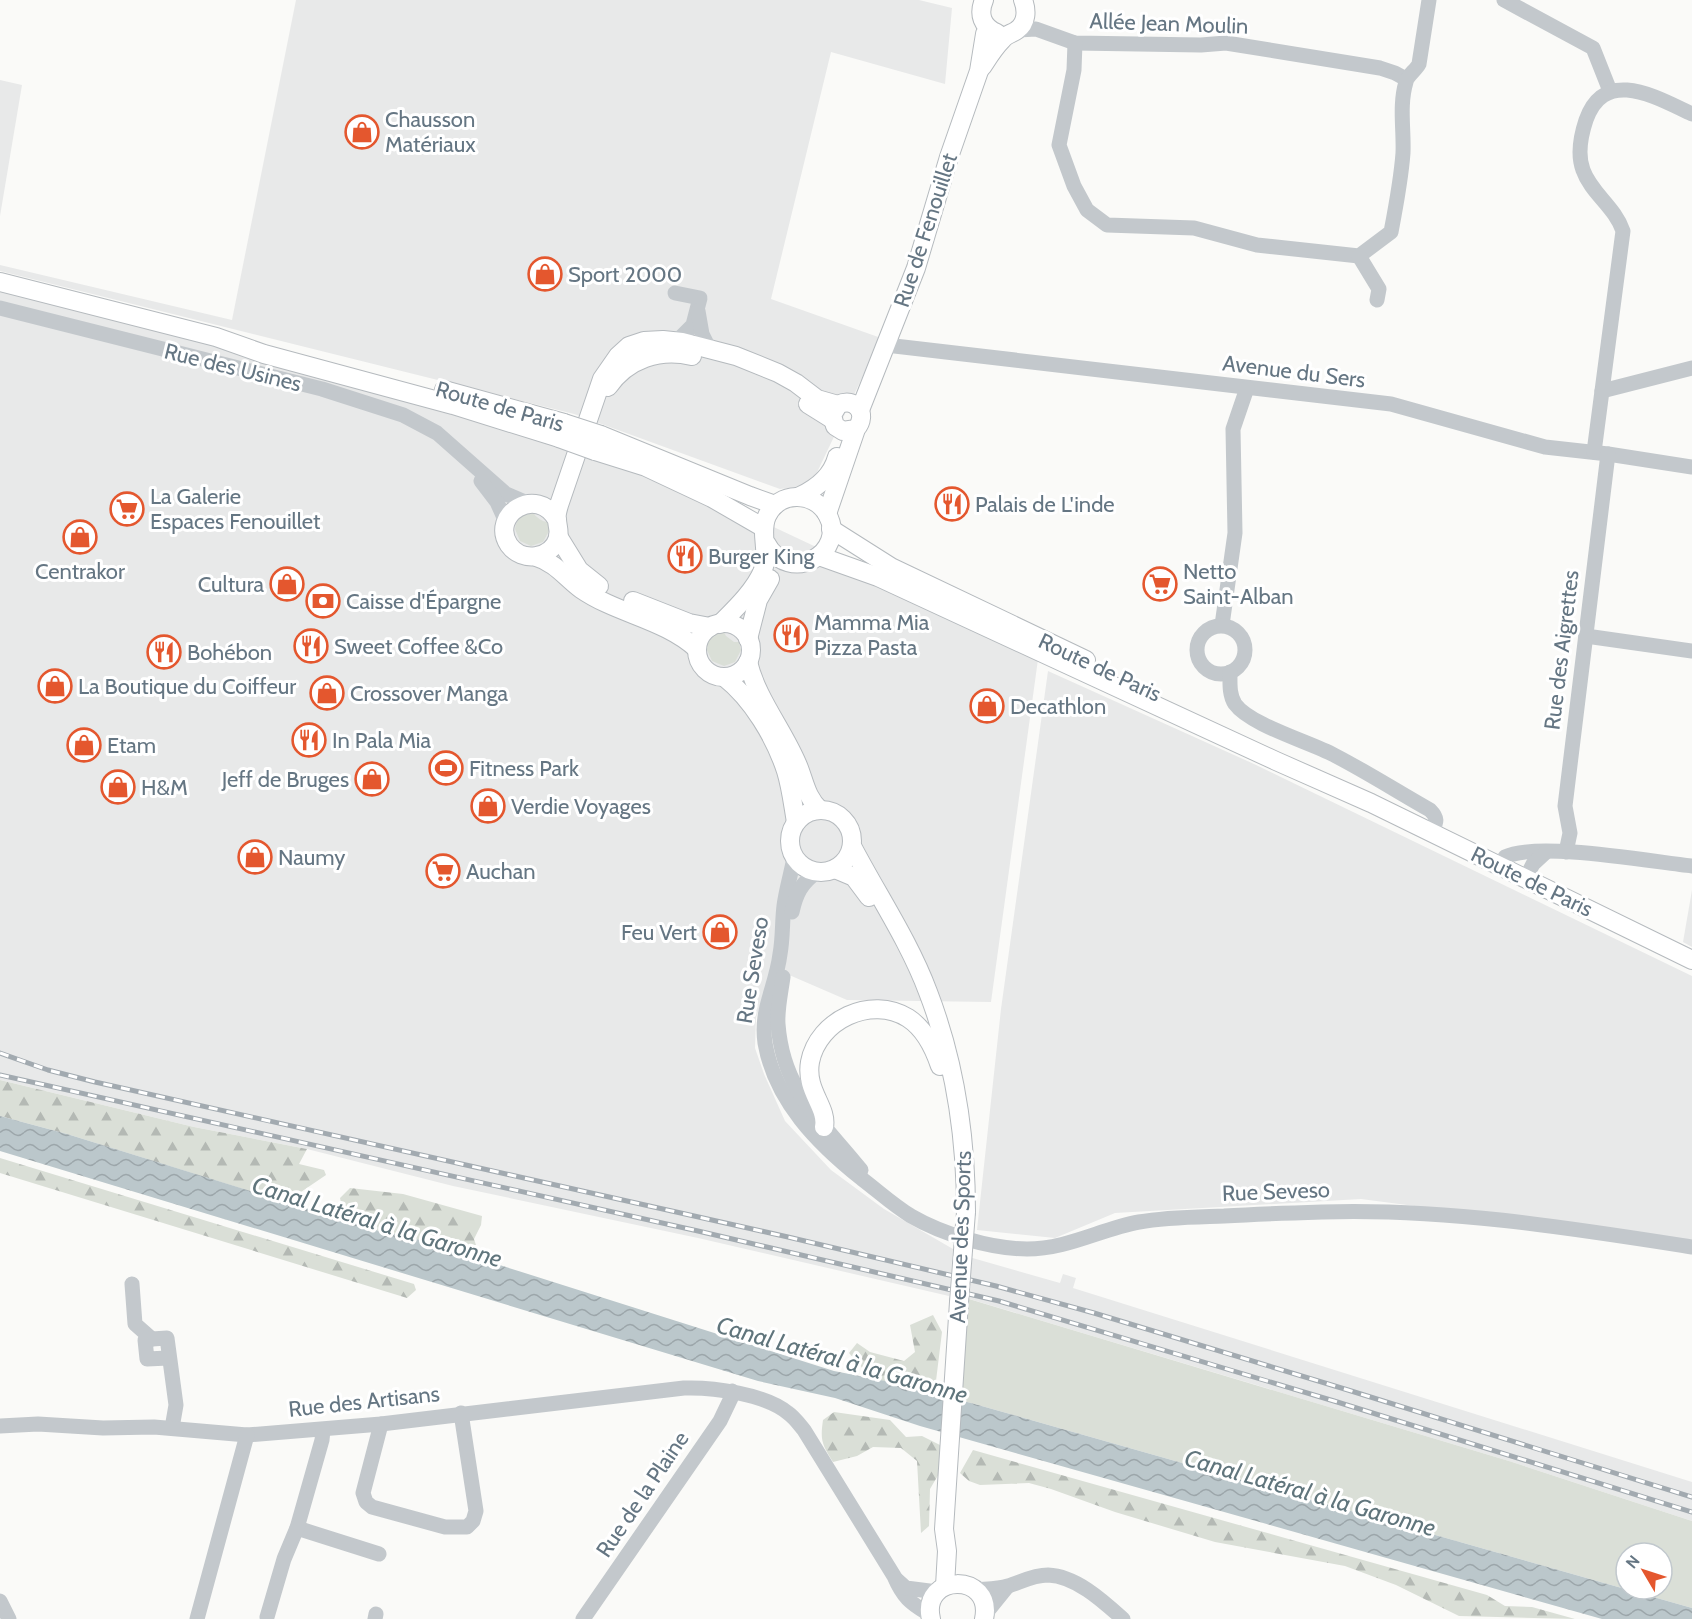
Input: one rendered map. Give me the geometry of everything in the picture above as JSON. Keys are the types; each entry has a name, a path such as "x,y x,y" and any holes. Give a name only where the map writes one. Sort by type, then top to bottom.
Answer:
{"main road":[{"name":"Rue de Fenouillet","path":"829,521 846,416 869,388 916,268 979,71 988,28 981,15 981,1"},
{"name":"Rue de Fenouillet","path":"979,71 1000,41 1021,31 1025,4"},
{"path":"988,28 996,33 1021,31"},
{"name":"Route de Paris","path":"0,282 216,337 264,354 453,405 561,430 776,505"},
{"path":"536,556 552,548 559,505 602,379 618,356 629,346 644,341 677,341 709,348 759,364 796,382 817,399 846,416"},
{"path":"594,408 611,381 623,369 653,355 669,353 715,361 743,370 846,416"},
{"path":"796,822 786,772 779,752 741,692 724,677 712,674 703,667 697,649 700,639 715,626 760,576 765,561 768,513 785,499 800,496 820,484 833,468 839,452 846,416"},
{"name":"Route de Paris","path":"598,443 712,498 765,535"},
{"path":"568,477 554,493 516,508 506,522 505,535 514,550 524,556 536,556 551,561 591,595 666,629 690,642 697,649"},
{"path":"765,535 774,555 787,562 802,564 819,556 830,540 829,521 814,501 800,496"},
{"path":"532,503 550,510 579,570 597,585 689,623 737,627 748,639 751,648 748,662 740,671 724,677"},
{"name":"Route de Paris","path":"829,521 891,567 1279,752 1371,803"},
{"name":"Route de Paris","path":"819,556 878,577 1371,803 1434,824 1501,865 1692,960"},
{"path":"748,639 758,600 765,585 787,562"},
{"path":"748,662 755,683 793,752 808,796 820,810"},
{"path":"820,810 831,811 845,821 850,829 852,846 844,862 826,871 800,865 794,858 789,840 796,822 807,813 820,810"},
{"name":"Avenue des Sports","path":"852,846 928,990 942,1033 962,1130 966,1212 948,1457 944,1529 947,1551"},
{"name":"Avenue des Sports","path":"826,871 854,877 872,900 942,1033"},
{"path":"824,1127 826,1119 812,1092 809,1076 810,1061 815,1047 835,1023 850,1014 865,1010 880,1010 896,1012 908,1018 935,1049 962,1130"},
{"path":"947,1551 970,1587 985,1604 985,1616"},
{"path":"930,1616 932,1599 941,1589 947,1551"},
{"path":"941,1589 970,1587"}],"street":[{"path":"1074,43 1074,70 1059,145 1074,186 1087,210 1107,225 1194,228 1257,245 1359,256 1391,232 1400,188 1403,152 1402,103 1406,80 1419,64 1429,0"},
{"path":"1504,0 1593,48 1610,91 1644,92 1692,114"},
{"name":"Allée Jean Moulin","path":"1021,31 1074,43 1201,45 1226,43 1380,68 1406,80"},
{"name":"Rue des Aigrettes","path":"1566,852 1570,833 1565,806 1586,636 1601,453 1602,391 1623,231 1618,219 1587,180 1581,167 1580,153 1583,128 1591,107 1610,91"},
{"path":"1359,256 1379,289 1377,300"},
{"path":"675,292 700,298 693,325 677,341"},
{"path":"698,306 699,323 709,348"},
{"name":"Rue des Usines","path":"0,308 322,389 403,415 437,434 506,494 532,503"},
{"name":"Avenue du Sers","path":"886,345 1391,404 1545,447 1692,467"},
{"path":"1602,391 1692,368"},
{"path":"1222,625 1234,533 1233,429 1247,388"},
{"name":"Rue des Usines","path":"457,450 497,502 506,522"},
{"path":"1222,625 1236,631 1244,644 1245,651 1243,660 1237,668 1222,674 1208,671 1196,653 1200,636 1206,630 1222,625"},
{"path":"1586,636 1692,651"},
{"path":"1230,672 1231,696 1243,712 1333,754 1430,810 1434,824"},
{"path":"1501,865 1504,858 1510,854 1530,850 1692,866"},
{"path":"1526,878 1533,864 1546,852"},
{"name":"Rue Seveso","path":"794,858 784,904 775,984 764,1011 767,1051 771,1067 782,1090 806,1128 836,1158 912,1216 932,1226 978,1241 1023,1249 1045,1249 1114,1228 1158,1219 1325,1212 1438,1214 1692,1247"},
{"name":"Rue Seveso","path":"826,871 801,885 795,898 778,1022 782,1052 788,1071 806,1106 878,1191"},
{"path":"132,1284 135,1324 152,1340 167,1338 176,1405 172,1428"},
{"name":"Rue des Artisans","path":"0,1426 38,1424 172,1428 247,1435 381,1424 684,1388 732,1391 762,1400 787,1412 804,1430 894,1576 901,1593 930,1616"},
{"name":"Rue de la Plaine","path":"583,1619 720,1421 732,1391"},
{"path":"381,1424 363,1493 366,1502 372,1507 445,1527 467,1527 473,1521 476,1511 461,1413"},
{"path":"267,1617 284,1559 297,1528 323,1430"},
{"path":"196,1619 247,1435"},
{"path":"297,1528 380,1554"},
{"path":"970,1587 1007,1587 1027,1578 1047,1575 1063,1578 1092,1593 1123,1619"},
{"path":"894,1576 906,1588 941,1589"},
{"path":"985,1616 1007,1587"},
{"path":"0,1601 9,1619"}],"shaded area":[{"path":"296,0 919,0 952,8 945,84 831,52 771,299 881,338 811,485 780,489 574,414 0,271 0,265 232,320"},
{"path":"0,80 22,85 0,216"},
{"path":"0,283 646,467 1039,652 991,1002 847,1000 773,968 756,1018 755,1048 785,1121 831,1170 884,1209 953,1249 949,1296 698,1238 453,1186 307,1149 194,1127 0,1080"},
{"path":"1048,671 1254,764 1692,976 1692,1242 1361,1199 1115,1213 1055,1238 977,1230 1001,1009"},
{"path":"1692,890 1692,947 1683,942"},
{"path":"969,1257 1060,1283 1063,1274 1076,1278 1073,1288 1692,1482 1692,1521 1509,1461 966,1298"}],"green space":[{"path":"533,512 539,519 548,522 549,531 543,542 531,546 520,541 515,529 521,517"},
{"path":"724,632 734,642 739,642 741,650 735,662 724,666 712,661 707,650 712,637"},
{"path":"0,1080 194,1127 307,1149 299,1164 324,1170 326,1175 298,1194 291,1204 67,1134 0,1116"},
{"path":"0,1158 414,1284 416,1290 407,1298 0,1173"},
{"path":"350,1188 403,1194 482,1216 481,1225 474,1239 476,1245 463,1253 345,1220 340,1198"},
{"path":"959,1296 1509,1461 1692,1521 1692,1608 1667,1601 1674,1601 1674,1541 1614,1541 1614,1586 953,1399"},
{"path":"933,1315 942,1332 935,1389 923,1391 871,1378 849,1353 857,1343 870,1352 904,1361 915,1352 910,1325"},
{"path":"834,1412 890,1420 906,1437 922,1436 940,1445 940,1472 930,1489 929,1526 921,1533 917,1461 901,1448 873,1447 857,1456 833,1462 824,1446 822,1433 823,1420"},
{"path":"973,1450 1487,1595 1505,1606 1532,1607 1575,1619 1459,1616 1396,1585 1345,1566 1215,1542 1029,1483 980,1485 969,1481 960,1473"}],"water":[{"path":"0,1116 67,1134 389,1234 399,1234 427,1242 834,1371 885,1381 971,1403 1614,1586 1614,1601 1667,1601 1692,1608 1692,1619 1602,1619 920,1426 835,1398 758,1381 0,1151"}],"railway":[{"path":"0,1053 48,1070 95,1082 788,1237 996,1286 1094,1313 1348,1390 1692,1497"},
{"path":"0,1075 698,1231 999,1301 1334,1401 1692,1512"}],"place":[{"name":"Chausson Matériaux","path":"362,132"},
{"name":"Sport 2000","path":"545,274"},
{"name":"Palais de L'inde","path":"952,504"},
{"name":"La Galerie Espaces Fenouillet","path":"127,509"},
{"name":"Centrakor","path":"80,537"},
{"name":"Burger King","path":"685,556"},
{"name":"Cultura","path":"287,584"},
{"name":"Netto Saint-Alban","path":"1160,584"},
{"name":"Caisse d'Épargne","path":"323,601"},
{"name":"Mamma Mia Pizza Pasta","path":"791,635"},
{"name":"Sweet Coffee &Co","path":"311,646"},
{"name":"Bohébon","path":"164,652"},
{"name":"La Boutique du Coiffeur","path":"55,686"},
{"name":"Crossover Manga","path":"327,693"},
{"name":"Decathlon","path":"987,706"},
{"name":"In Pala Mia","path":"309,740"},
{"name":"Etam","path":"84,745"},
{"name":"Fitness Park","path":"446,768"},
{"name":"Jeff de Bruges","path":"372,779"},
{"name":"H&M","path":"118,787"},
{"name":"Verdie Voyages","path":"488,806"},
{"name":"Naumy","path":"255,857"},
{"name":"Auchan","path":"443,871"},
{"name":"Feu Vert","path":"720,932"}],"water label":[{"name":"Canal Latéral à la Garonne","path":"377,1222"},
{"name":"Canal Latéral à la Garonne","path":"842,1360"},
{"name":"Canal Latéral à la Garonne","path":"1310,1493"}]}
